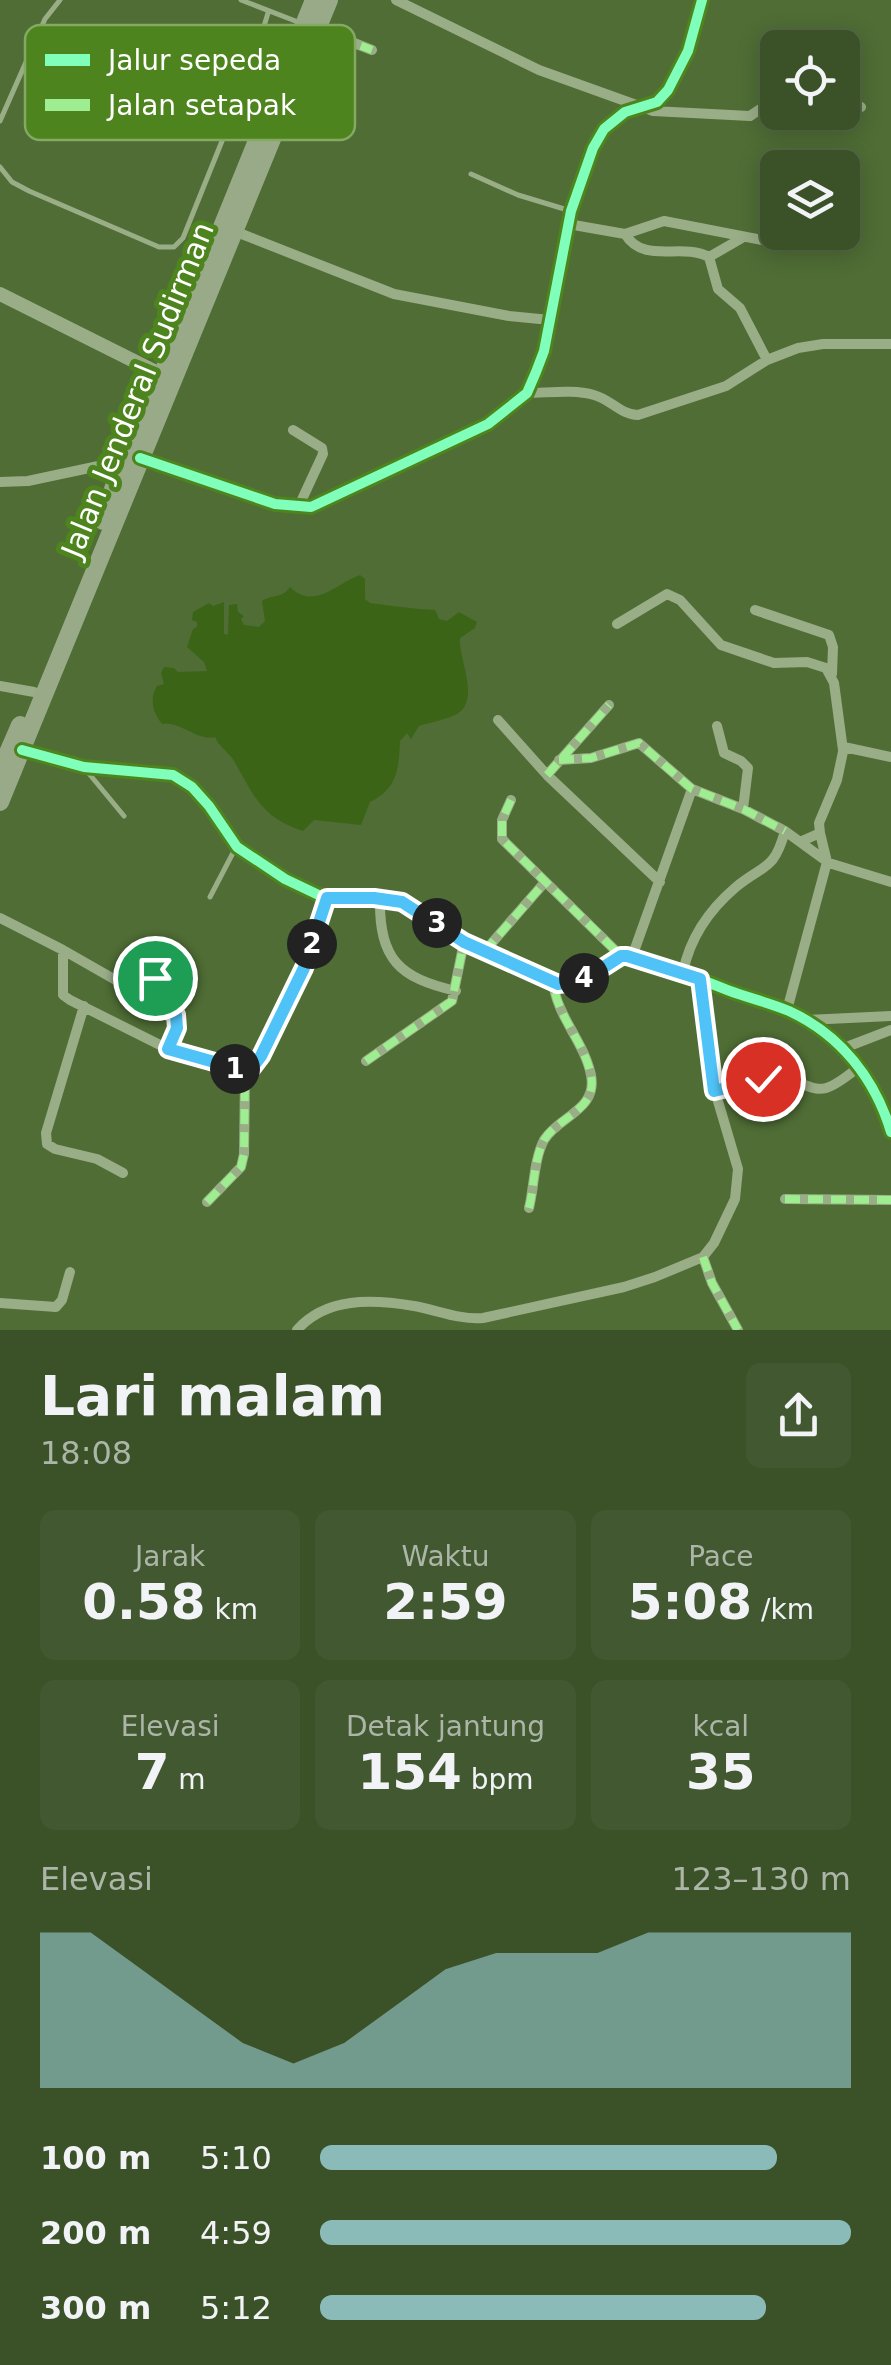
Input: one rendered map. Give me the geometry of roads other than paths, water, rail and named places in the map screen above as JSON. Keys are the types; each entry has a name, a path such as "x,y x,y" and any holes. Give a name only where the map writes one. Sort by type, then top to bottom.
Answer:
{"highway":[{"name":"Jalan Jenderal Sudirman","path":"311,25 314,0"},
{"name":"Jalan Jenderal Sudirman","path":"312,25 329,0"},
{"name":"Jalan Jenderal Sudirman","path":"0,802 162,375 262,140"},
{"name":"Jalan Jenderal Sudirman","path":"130,460 233,230 267,140"},
{"name":"Jalan Jenderal Sudirman","path":"0,771 108,521"}],"street":[{"path":"396,0 539,70 639,106 670,114 750,116 760,109"},
{"path":"0,482 28,481 130,460 275,504 311,507 488,424 527,393 544,351 571,210 593,148 604,129 625,112 657,102 679,73 702,0"},
{"path":"355,43 372,50"},
{"path":"568,224 625,234 662,221 760,240"},
{"path":"233,230 394,294 550,320"},
{"path":"625,234 631,244 644,250 688,250 709,257 742,238"},
{"path":"709,257 718,289 740,308 767,360"},
{"path":"0,294 162,375"},
{"path":"527,393 594,395 625,413 638,415 726,386 767,360 810,345 891,344"},
{"path":"292,430 322,448 324,454 298,508"},
{"path":"616,624 662,595 670,595 680,600 721,645 774,663 820,665 832,675"},
{"path":"755,610 829,634 843,750 837,780 819,823 827,862 787,1010"},
{"path":"0,686 34,692"},
{"path":"547,775 610,704"},
{"path":"498,720 547,775 660,882"},
{"path":"717,726 724,753 748,768 743,809"},
{"path":"559,760 591,758 636,742 692,789 785,831 827,862 891,882"},
{"path":"843,750 850,746 891,757"},
{"path":"22,750 84,767 162,772 180,778 209,806 237,847 285,879 327,898 402,902 484,952 553,982 570,983 627,957 660,882 692,789"},
{"path":"511,800 500,829 502,839 627,957 682,972 806,1020 844,1048 860,1066 886,1114 891,1132"},
{"path":"682,972 697,931 732,891 774,860 785,831"},
{"path":"802,842 820,833"},
{"path":"484,952 545,882"},
{"path":"206,1202 241,1168 245,1077 261,1056 304,968 327,898"},
{"path":"380,898 383,942 403,969 419,982 456,991"},
{"path":"0,918 176,1015 177,1028 168,1049"},
{"path":"366,1061 452,1001 464,942"},
{"path":"63,950 62,995 168,1049 232,1067 245,1077"},
{"path":"297,1330 310,1315 338,1303 412,1306 483,1318 624,1287 703,1257 728,1214 738,1169 714,1091 700,979"},
{"path":"528,1208 543,1142 585,1104 592,1089 588,1065 556,1004 553,982"},
{"path":"84,1006 46,1133 47,1144 56,1150 104,1162 122,1173"},
{"path":"806,1020 891,1016"},
{"path":"844,1048 891,1030"},
{"path":"714,1091 770,1078 807,1088 830,1088 860,1066"},
{"path":"785,1199 891,1200"},
{"path":"703,1257 712,1283 738,1330"},
{"path":"0,1303 56,1307 61,1304 70,1272"}],"lane":[{"path":"43,25 60,0"},
{"path":"240,0 308,25"},
{"path":"264,25 268,12"},
{"path":"0,121 25,66"},
{"path":"0,166 12,182 28,190 159,248 178,246 222,140"},
{"path":"472,174 518,195 571,210"},
{"path":"84,767 124,816"},
{"path":"210,897 237,847"},
{"path":"145,995 172,948"}]}
